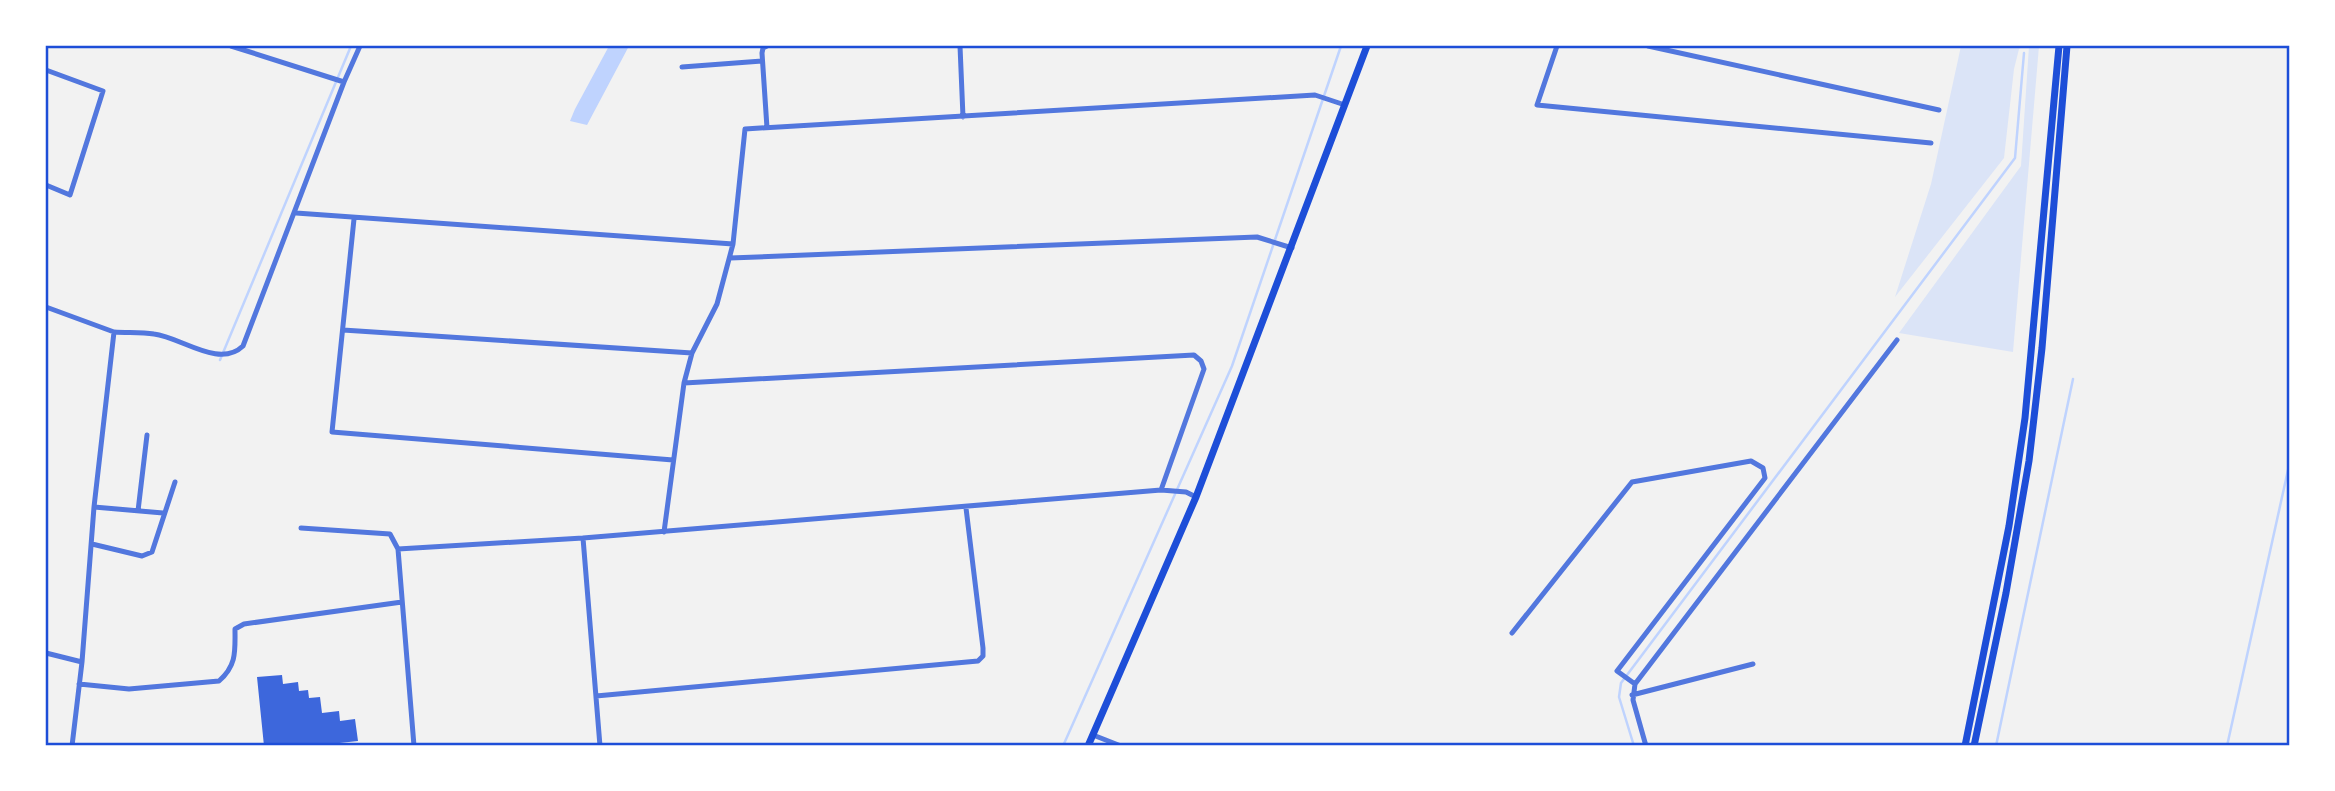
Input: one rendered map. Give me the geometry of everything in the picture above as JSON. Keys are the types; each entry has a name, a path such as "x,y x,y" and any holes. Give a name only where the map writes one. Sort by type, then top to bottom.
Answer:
{"main road":[{"path":"1088,746 1196,497 1367,46"},
{"path":"1965,746 2004,550 2025,418 2059,46"},
{"path":"1974,746 2006,593 2029,461 2042,348 2067,46"}],"street":[{"path":"231,46 342,82"},
{"path":"46,307 63,311 114,332 155,334 219,355 236,353 243,345 296,213 342,82 360,46"},
{"path":"767,46 763,48 762,61 767,128"},
{"path":"960,46 963,117"},
{"path":"1557,46 1536,105 1931,143"},
{"path":"1648,46 1939,110"},
{"path":"682,68 762,61"},
{"path":"46,70 103,91 70,195 46,185"},
{"path":"664,532 684,383 692,353 717,304 733,244 745,129 1320,95 1345,105"},
{"path":"296,213 733,244"},
{"path":"354,219 332,432 673,460"},
{"path":"730,258 1256,237 1292,248"},
{"path":"343,330 692,353"},
{"path":"72,746 82,662 94,507 114,332"},
{"path":"1646,746 1632,695 1635,684 1898,340"},
{"path":"684,383 1194,355 1201,361 1203,369 1161,490"},
{"path":"138,510 147,435"},
{"path":"1512,633 1632,482 1751,461 1763,468 1765,478 1617,671 1635,684"},
{"path":"92,544 142,556 152,552 175,482"},
{"path":"398,549 664,532 1161,490 1186,492 1196,497"},
{"path":"94,507 163,513"},
{"path":"596,696 978,661 983,656 983,648 966,508"},
{"path":"301,528 390,534 398,549 414,746"},
{"path":"583,538 600,746"},
{"path":"79,684 129,689 219,681 230,671 234,658 235,629 244,624 402,602"},
{"path":"46,653 82,662"},
{"path":"1632,695 1753,664"},
{"path":"1093,735 1121,746"}],"shaded area":[{"path":"1961,46 2023,46 2019,49 2014,69 2004,158 1895,297 1931,184"},
{"path":"2029,46 2039,46 2013,352 1899,333 2021,166"}],"water":[{"path":"609,46 629,46 587,125 570,121 575,109"}],"building":[{"path":"282,675 283,684 298,682 299,691 308,690 309,698 320,697 322,713 339,711 340,721 355,719 358,741 312,746 264,746 257,677"}],"waterway":[{"path":"220,360 351,46"},
{"path":"1063,746 1232,366 1341,46"},
{"path":"1634,746 1619,697 1621,683 2015,158 2024,53"},
{"path":"1996,746 2073,379"},
{"path":"2227,746 2290,461"}]}
